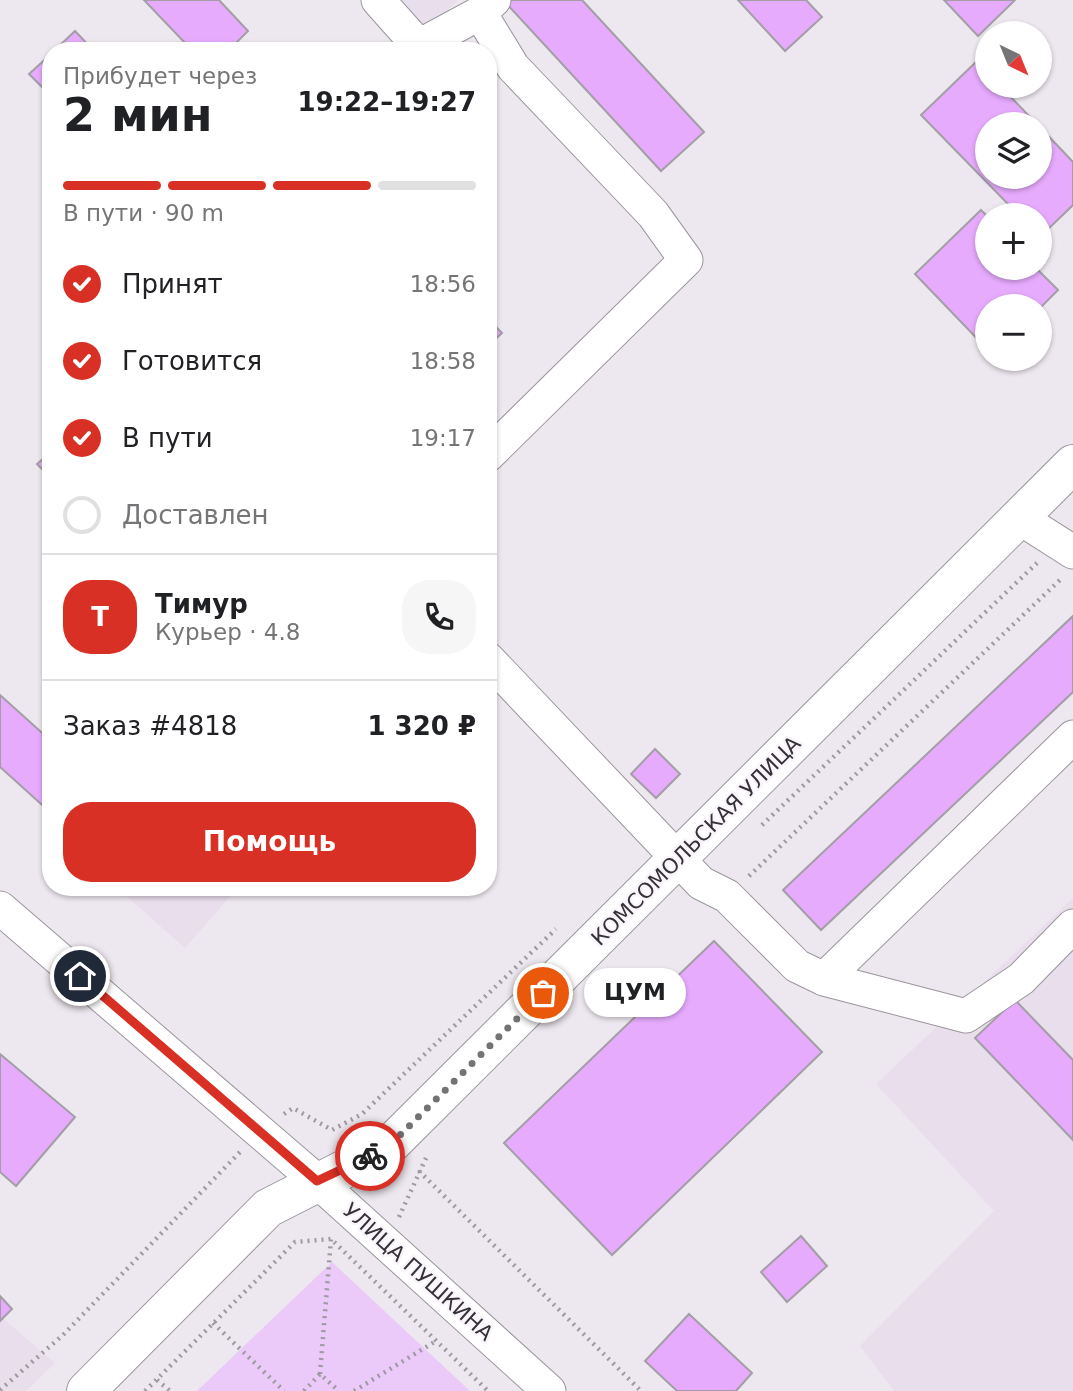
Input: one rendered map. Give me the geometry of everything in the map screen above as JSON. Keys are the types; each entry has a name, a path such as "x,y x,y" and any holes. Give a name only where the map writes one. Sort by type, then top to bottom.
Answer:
{"main road":[{"name":"КОМСОМОЛЬСКАЯ УЛИЦА","path":"86,1391 268,1208 388,1147 1073,464"}],"street":[{"path":"378,0 415,42"},
{"path":"426,42 487,7 513,67 653,214 685,260 497,446"},
{"path":"1018,517 1065,557"},
{"path":"497,668 701,883 727,896 797,966 824,979 966,1016 1021,979 1073,926"},
{"path":"824,979 1073,737"},
{"name":"УЛИЦА ПУШКИНА","path":"0,908 260,1130 548,1391"}],"path":[{"path":"761,826 1065,557"},
{"path":"727,896 1065,557"},
{"path":"0,1390 63,1335 260,1130 293,1108 332,1130 362,1114 564,921"},
{"path":"362,1114 388,1147 419,1171 641,1391"},
{"path":"419,1171 430,1150"},
{"path":"304,1391 320,1374 331,1239"},
{"path":"145,1391 295,1242 331,1239 488,1391"},
{"path":"213,1323 284,1391"},
{"path":"354,1391 436,1341"},
{"path":"320,1374 339,1391"},
{"path":"157,1380 170,1391"}],"shaded area":[{"path":"386,0 458,0 420,36"},
{"path":"126,896 230,896 185,948"},
{"path":"1073,898 1073,1391 894,1391 860,1346 994,1211 876,1084"},
{"path":"332,1262 470,1391 197,1391"},
{"path":"0,1316 55,1363 26,1391 0,1391"}],"building":[{"path":"144,0 219,0 248,31 237,42 184,42"},
{"path":"582,0 704,132 661,171 505,2"},
{"path":"738,0 806,0 822,17 785,51"},
{"path":"944,0 1015,0 993,21 975,21 975,33"},
{"path":"75,31 85,42 63,42"},
{"path":"42,62 42,87 29,74"},
{"path":"975,63 975,98 1012,98 1025,112 975,112 975,170 921,115"},
{"path":"1052,140 1073,162 1073,205 1052,225 1052,203 1007,203 993,189 1052,189"},
{"path":"975,216 975,280 1048,280 1058,290 1052,296 975,294 975,336 915,274"},
{"path":"1073,616 1073,692 821,930 783,890"},
{"path":"0,695 42,733 42,805 0,767"},
{"path":"655,749 680,774 656,798 631,774"},
{"path":"714,941 822,1052 612,1255 504,1143"},
{"path":"1015,1000 1073,1060 1073,1140 975,1038"},
{"path":"0,1054 75,1117 16,1186 0,1172"},
{"path":"801,1236 827,1266 787,1302 761,1272"},
{"path":"0,1296 12,1309 0,1321"},
{"path":"689,1314 752,1373 736,1391 677,1391 645,1361"}],"way so far":[{"path":"370,1156 388,1147 543,993"}],"place":[{"name":"ЦУМ","path":"543,993"}],"route":[{"path":"80,976 317,1181 370,1156"}]}
